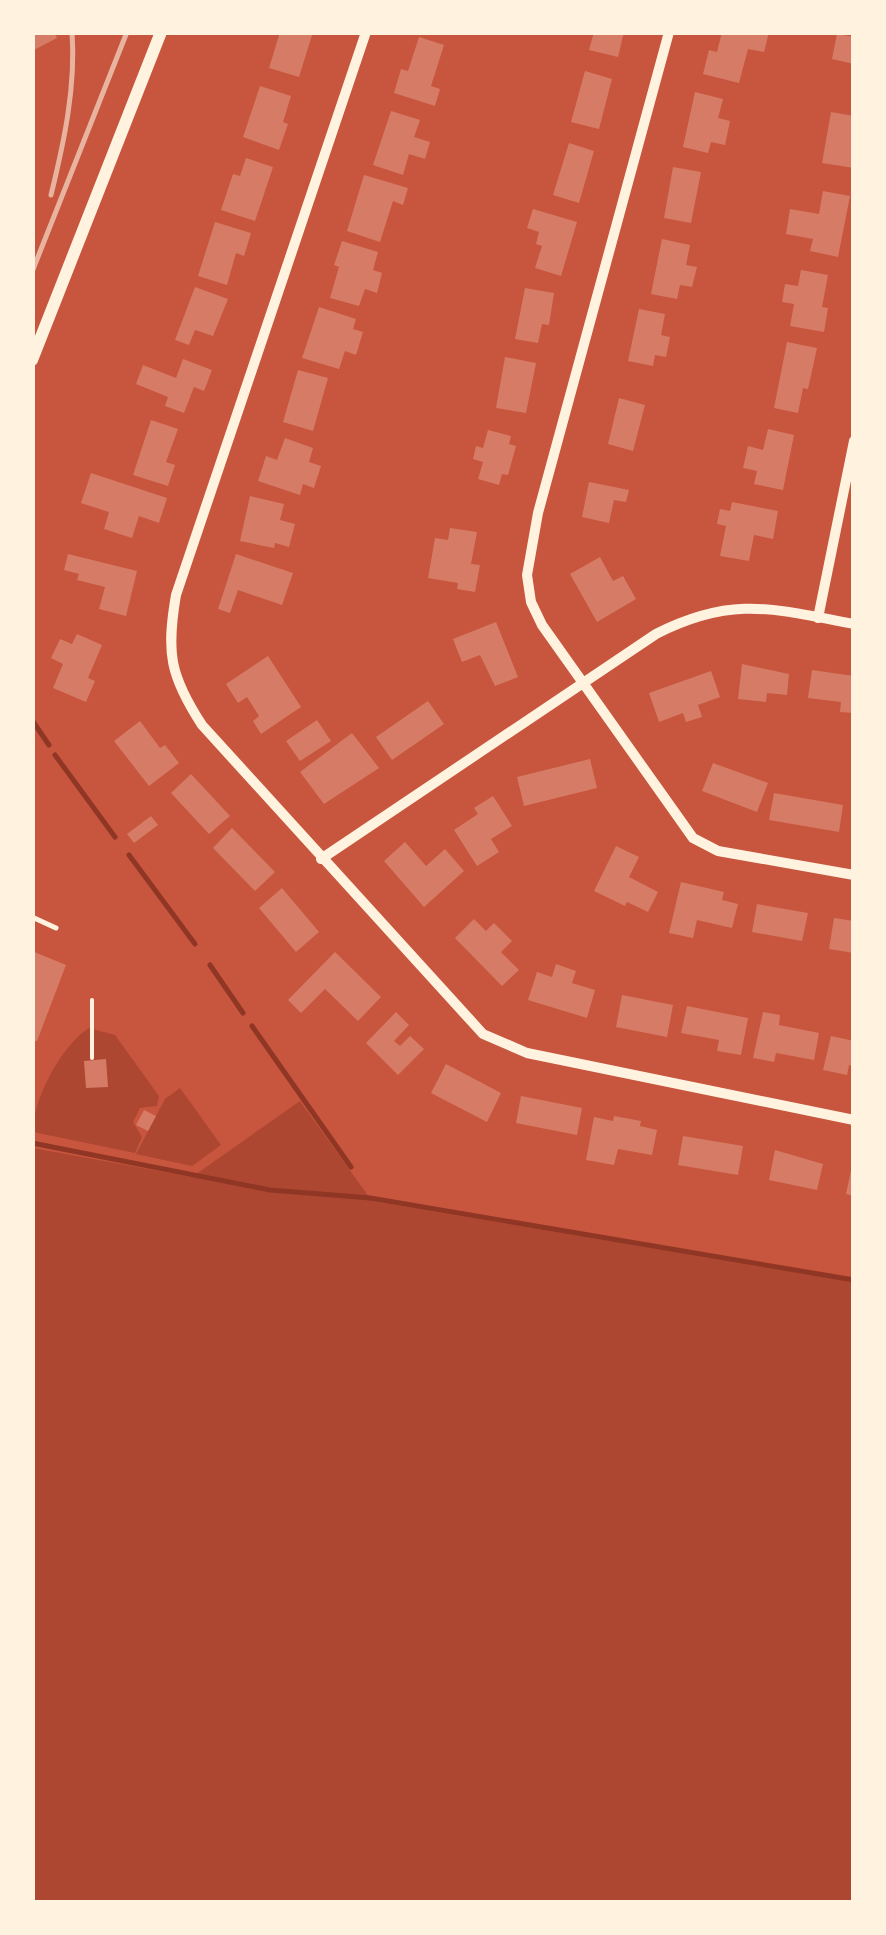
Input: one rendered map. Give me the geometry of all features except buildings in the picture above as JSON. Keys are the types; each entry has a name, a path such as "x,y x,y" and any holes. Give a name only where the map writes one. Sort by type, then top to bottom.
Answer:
{"street":[{"path":"32,360 161,32"},
{"path":"366,32 176,595 171,635 174,676 202,725 471,1024 496,1041 527,1053 854,1120"},
{"path":"669,32 530,544 527,575 531,602 582,686 694,838 718,851 854,875"},
{"path":"818,618 854,441"},
{"path":"321,858 656,634 684,620 715,610 749,608 854,624"}],"lane":[{"path":"32,917 56,928"}],"path":[{"path":"92,1000 92,1058"}],"shaded area":[{"path":"89,1028 115,1035 159,1096 157,1106 140,1108 133,1122 142,1137 135,1153 33,1132 38,1105 51,1074 69,1047"},
{"path":"180,1088 221,1145 192,1166 136,1154 165,1099"},
{"path":"300,1101 372,1201 853,1282 853,1902 33,1902 33,1148 192,1177"}],"waterway":[{"path":"32,720 49,745"},
{"path":"55,755 115,837"},
{"path":"129,855 195,944"},
{"path":"210,965 243,1013"},
{"path":"252,1026 351,1167"},
{"path":"32,1143 270,1190 370,1198 854,1280"}],"railway":[{"path":"51,195 71,94 72,32"},
{"path":"32,272 127,32"}]}
